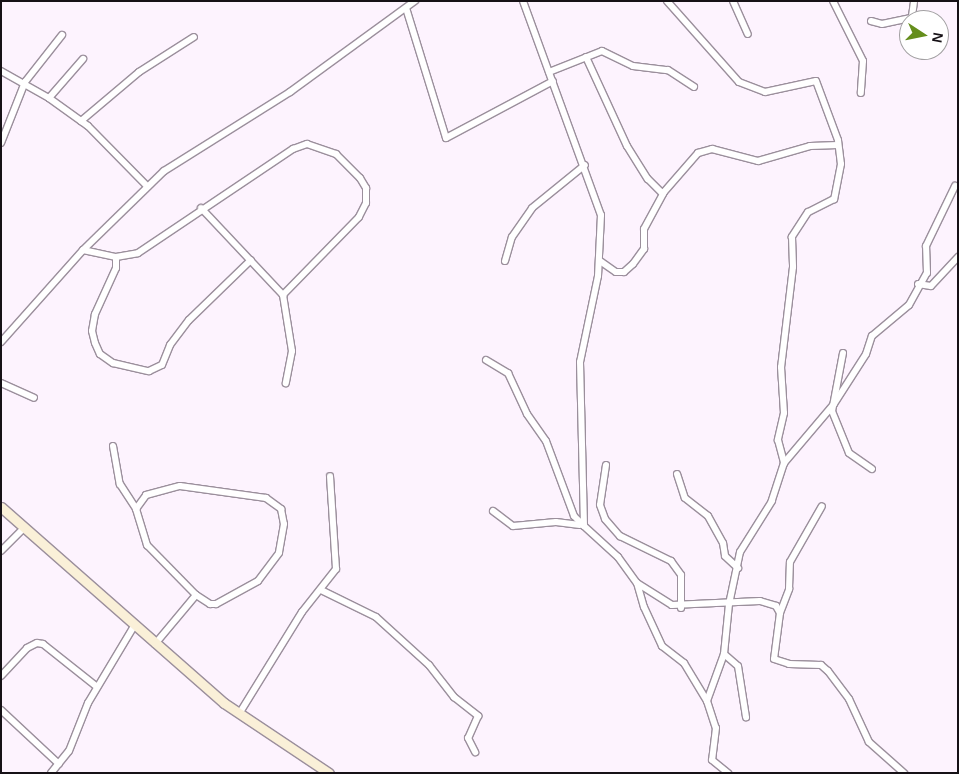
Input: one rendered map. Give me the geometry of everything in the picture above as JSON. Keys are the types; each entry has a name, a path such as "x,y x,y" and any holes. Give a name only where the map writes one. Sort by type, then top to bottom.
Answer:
{"street":[{"path":"1,342 83,250 147,186 174,163 290,92 415,1"},
{"path":"523,1 585,165 601,215 600,261 580,362 582,525"},
{"path":"667,1 739,82 765,92 816,81 838,145 841,164 834,199 808,212 792,236 794,267 781,367 784,413 778,440 784,463"},
{"path":"733,1 748,34"},
{"path":"833,1 863,61 861,93"},
{"path":"406,8 446,138 553,81"},
{"path":"871,21 882,24 899,19"},
{"path":"1,143 25,82 62,35"},
{"path":"81,121 138,72 194,37"},
{"path":"549,72 586,57 607,53 633,66 668,70 694,87"},
{"path":"586,57 627,146 648,179 663,194"},
{"path":"49,98 83,58"},
{"path":"1,71 25,82 81,121 147,186"},
{"path":"83,250 116,257 138,254 200,208 293,149 307,144 336,154 353,168 366,188 366,203 358,217 283,294"},
{"path":"600,261 616,272 624,272 633,264 644,249 644,229 663,194 681,168 698,153 712,149 758,161 810,146 838,145"},
{"path":"505,261 512,237 532,208 585,165"},
{"path":"708,701 724,654 728,604 743,545 772,501 784,463 834,404 866,354 872,336 909,305 918,284 927,272 926,246 955,186"},
{"path":"200,208 283,294 292,351 286,382"},
{"path":"116,257 116,268 96,314 92,331 100,354 113,363 149,371 162,365 170,345 184,326 251,260"},
{"path":"918,284 932,286 958,257"},
{"path":"843,353 832,411 849,453 872,469"},
{"path":"486,360 508,373 527,414 546,441 582,525 618,557 637,582 662,646 684,663 708,701 716,728 712,760 728,773"},
{"path":"1,383 34,398"},
{"path":"113,446 120,484 136,509 142,535 152,554 196,595 210,604 216,604 258,581 280,553 284,524 281,509 266,498 180,486 146,495 136,509"},
{"path":"606,465 600,505 605,519 620,536 671,561 681,575 682,608"},
{"path":"676,474 685,498 708,516 723,543 725,556 738,568"},
{"path":"239,714 302,612 336,569 330,476"},
{"path":"822,506 790,562 789,589 780,613 774,659 821,665 831,674 850,699 870,742 904,773"},
{"path":"1,507 134,626 239,714 329,773"},
{"path":"493,511 513,526 556,522 582,525"},
{"path":"1,551 25,527"},
{"path":"637,582 682,608 760,601 776,606 780,613"},
{"path":"321,590 376,617 429,665 458,701 478,716 468,738 475,752"},
{"path":"155,644 196,595"},
{"path":"51,773 70,751 97,687 134,626"},
{"path":"1,676 27,648 37,642 43,644 97,687"},
{"path":"724,654 738,666 746,717"},
{"path":"1,710 59,764"}]}
